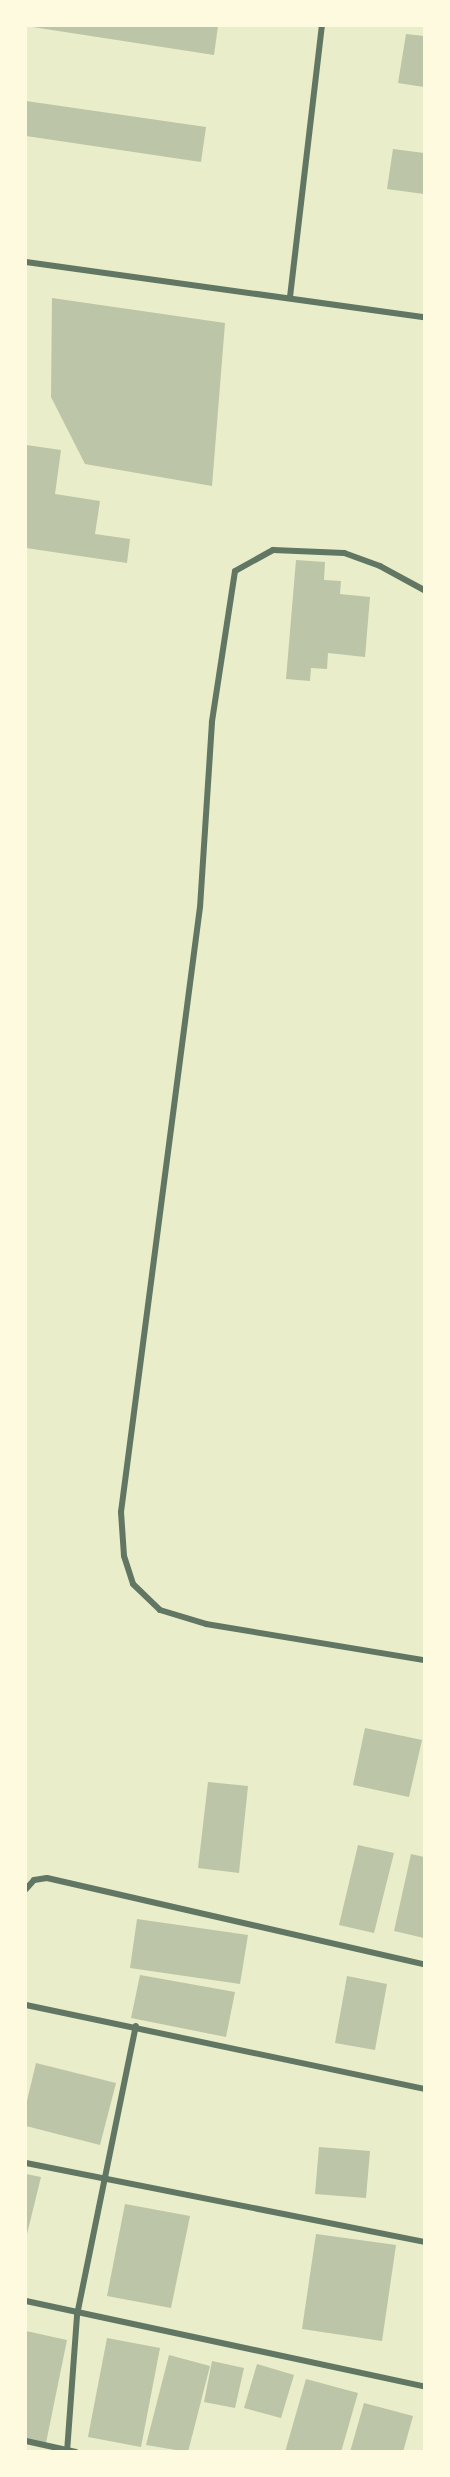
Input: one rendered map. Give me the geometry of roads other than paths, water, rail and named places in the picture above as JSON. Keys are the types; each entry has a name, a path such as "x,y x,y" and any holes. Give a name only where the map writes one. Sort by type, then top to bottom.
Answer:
{"street":[{"path":"290,297 322,26"},
{"path":"26,262 424,317"},
{"path":"424,590 380,566 344,553 273,550 235,572 212,722 200,907 121,1512 124,1556 133,1584 160,1610 206,1624 424,1660"},
{"path":"26,1889 34,1880 46,1878 424,1964"},
{"path":"26,2005 135,2026 424,2089"},
{"path":"67,2451 77,2315 135,2026"},
{"path":"26,2163 424,2242"},
{"path":"26,2301 77,2315 424,2386"},
{"path":"26,2441 76,2451"}]}
